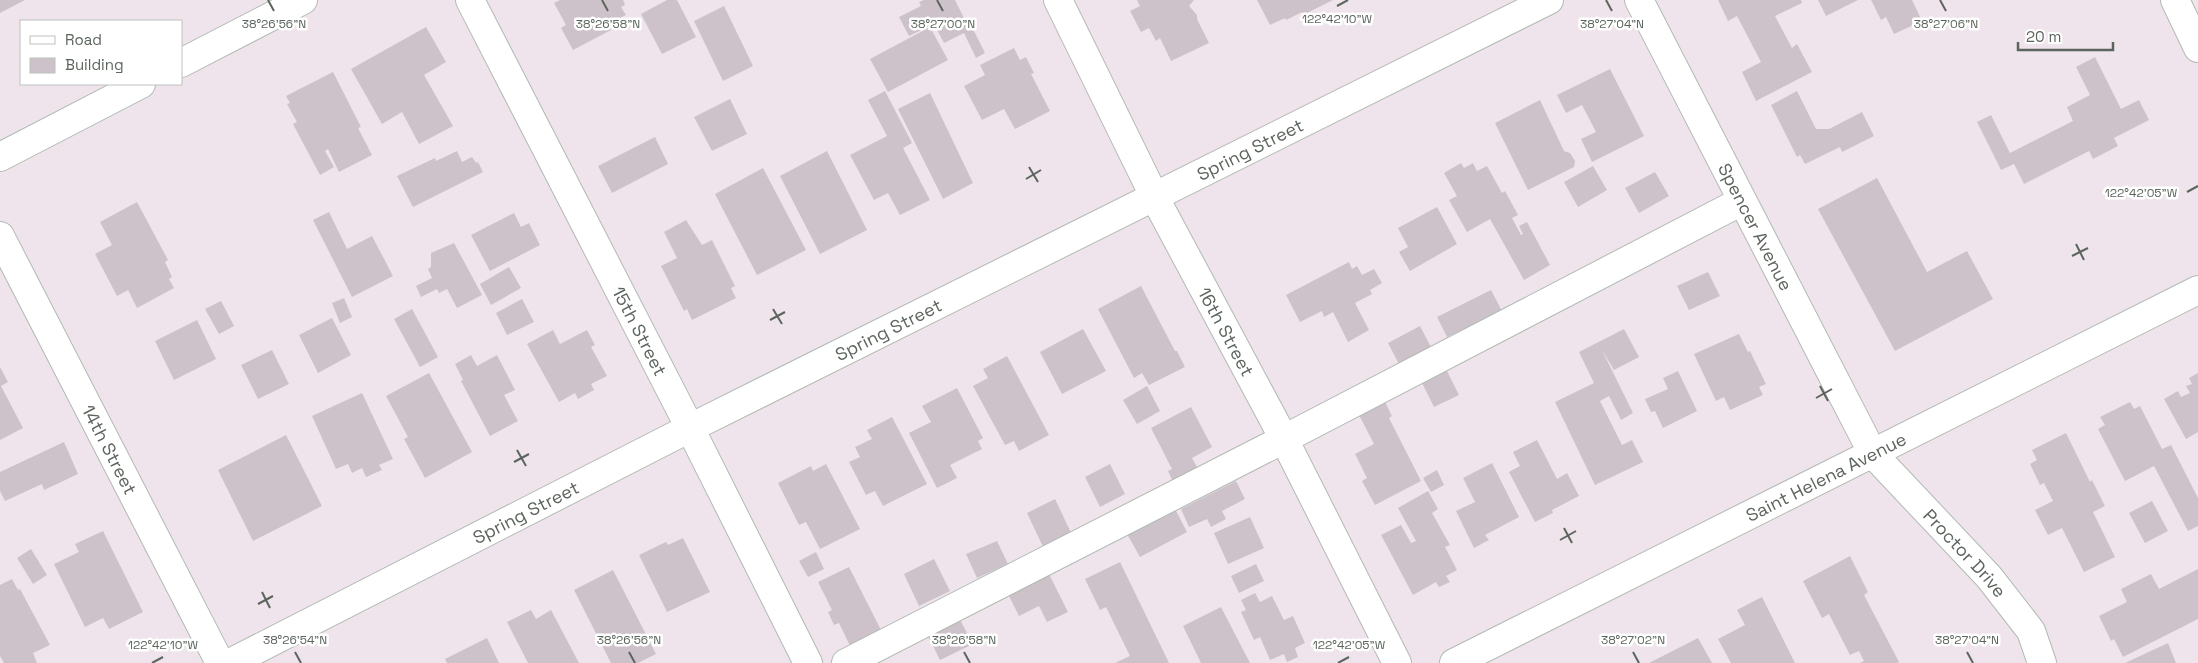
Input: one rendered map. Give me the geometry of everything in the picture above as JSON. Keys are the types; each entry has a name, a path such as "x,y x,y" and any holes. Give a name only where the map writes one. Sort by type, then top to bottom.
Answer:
{"street":[{"path":"182,62 303,0"},
{"name":"15th Street","path":"470,0 690,428 808,663"},
{"name":"16th Street","path":"1058,0 1155,198 1284,439 1397,663"},
{"name":"Spring Street","path":"230,663 690,428 1155,198 1549,0"},
{"name":"Spencer Avenue","path":"1639,0 1873,454"},
{"path":"2175,0 2198,48"},
{"path":"0,156 139,85"},
{"path":"846,663 1284,439 1742,201"},
{"name":"14th Street","path":"0,236 220,663"},
{"name":"Saint Helena Avenue","path":"1454,663 2198,290"},
{"name":"Proctor Drive","path":"1873,454 1989,577 2031,631 2042,663"}],"building":[{"path":"0,0 25,0 0,13"},
{"path":"560,0 623,0 625,5 621,7 626,15 609,24 611,30 573,50 561,28 566,25 554,3"},
{"path":"667,0 677,0 696,37 662,54 641,14"},
{"path":"924,0 955,0 968,26 971,25 985,53 976,58 964,33 944,43 934,24 909,36 899,17 921,6 919,2"},
{"path":"1137,0 1194,0 1189,6 1197,15 1197,19 1209,43 1171,61 1160,38 1156,41 1149,28 1141,32 1130,11 1140,6"},
{"path":"1257,0 1333,0 1303,15 1302,12 1270,25"},
{"path":"1718,0 1801,0 1802,3 1775,16 1792,48 1797,44 1812,72 1756,101 1742,72 1761,62 1737,16 1728,21"},
{"path":"1818,0 1858,0 1826,16"},
{"path":"1871,0 1912,0 1922,21 1894,34 1886,17 1881,20"},
{"path":"724,6 753,66 723,81 694,21"},
{"path":"426,27 446,62 424,75 453,126 419,144 402,112 382,124 351,69"},
{"path":"930,27 948,60 888,92 870,59"},
{"path":"1014,48 1020,60 1026,57 1034,73 1031,74 1050,111 1015,129 1004,109 982,120 964,86 985,75 980,65"},
{"path":"2095,57 2121,109 2139,100 2149,120 2114,138 2118,146 2093,159 2089,151 2024,184 2014,164 2001,170 1977,122 1991,115 2010,153 2073,121 2067,107 2090,95 2076,67"},
{"path":"1610,69 1644,136 1592,162 1581,139 1596,132 1582,105 1566,113 1557,95"},
{"path":"333,72 361,127 358,128 372,155 339,172 328,149 325,151 334,167 320,175 293,124 297,122 287,104 290,103 286,96"},
{"path":"885,91 912,143 903,148 930,200 900,215 888,193 874,200 850,155 887,136 868,100"},
{"path":"1797,91 1816,129 1829,129 1862,112 1874,136 1842,152 1840,147 1805,164 1800,155 1797,157 1771,105"},
{"path":"930,93 973,183 943,199 898,109"},
{"path":"730,99 747,134 712,151 694,117"},
{"path":"1540,100 1564,151 1570,153 1575,161 1574,167 1528,190 1495,123"},
{"path":"655,137 668,164 612,193 598,166"},
{"path":"457,151 462,162 472,157 476,163 478,162 483,172 413,207 397,176 435,158 436,161"},
{"path":"827,151 867,230 820,254 780,176"},
{"path":"1461,163 1464,168 1473,163 1477,171 1487,166 1502,193 1505,191 1518,215 1512,218 1521,235 1523,234 1519,226 1527,222 1550,265 1524,280 1490,219 1467,232 1449,200 1457,196 1444,173"},
{"path":"1593,166 1607,190 1578,207 1564,182"},
{"path":"763,168 806,250 757,275 715,194"},
{"path":"1655,172 1669,196 1639,213 1625,188"},
{"path":"1877,178 1927,272 1967,251 1993,299 1895,351 1818,209"},
{"path":"137,202 168,260 165,262 172,277 169,279 174,288 137,308 128,290 117,296 95,254 112,245 100,222"},
{"path":"1437,207 1457,244 1410,271 1399,252 1408,247 1398,228"},
{"path":"329,212 347,249 372,236 393,276 352,297 313,220"},
{"path":"514,213 521,227 529,223 540,245 490,271 471,235"},
{"path":"686,220 702,245 712,240 735,286 731,288 736,298 692,320 687,309 684,311 661,266 677,258 664,232"},
{"path":"454,243 482,295 457,308 447,289 439,293 437,289 421,297 416,286 432,278 428,269 431,267 431,253"},
{"path":"1349,262 1352,269 1357,266 1362,275 1374,269 1382,283 1370,290 1372,294 1355,303 1369,330 1348,342 1333,312 1324,317 1322,311 1300,322 1286,295"},
{"path":"509,267 521,288 491,305 480,284"},
{"path":"1708,272 1720,296 1689,310 1677,286"},
{"path":"1141,286 1185,367 1149,385 1142,373 1134,378 1098,309"},
{"path":"1491,290 1502,311 1447,337 1437,317"},
{"path":"344,298 352,317 340,323 332,303"},
{"path":"522,299 534,322 507,335 496,313"},
{"path":"221,301 234,326 219,334 205,309"},
{"path":"412,309 438,357 420,367 394,319"},
{"path":"332,318 351,355 318,373 299,335"},
{"path":"197,320 216,359 174,380 155,341"},
{"path":"1420,326 1434,353 1402,370 1388,343"},
{"path":"1083,329 1106,371 1062,394 1040,352"},
{"path":"1624,329 1639,357 1614,370 1602,350 1633,413 1621,420 1609,396 1600,401 1622,445 1632,440 1643,462 1595,485 1555,402 1594,383 1579,352"},
{"path":"553,330 560,344 587,330 595,345 591,347 607,376 591,384 594,390 578,399 575,393 559,402 527,344"},
{"path":"1739,334 1748,352 1750,351 1766,384 1759,387 1763,395 1730,410 1724,397 1716,401 1694,354"},
{"path":"272,350 289,384 258,399 241,365"},
{"path":"471,355 477,366 497,355 515,390 504,395 518,421 490,436 461,381 463,380 455,364"},
{"path":"1007,356 1049,435 1019,451 1014,441 1005,445 973,386 988,378 983,369"},
{"path":"0,367 8,382 1,386 23,428 0,440"},
{"path":"1445,367 1459,395 1434,407 1422,383 1431,378 1429,375"},
{"path":"1678,371 1697,411 1663,428 1655,411 1651,412 1645,399 1668,389 1663,378"},
{"path":"429,373 472,452 425,478 404,439 408,437 386,396"},
{"path":"2198,373 2198,432 2186,439 2164,399 2178,391 2181,397 2190,393 2186,386 2192,384 2189,378"},
{"path":"1147,386 1160,411 1137,424 1123,400"},
{"path":"957,388 983,438 978,441 982,449 950,465 957,478 937,488 909,433 931,422 922,406"},
{"path":"362,393 393,459 379,465 382,470 366,477 362,468 352,473 348,464 336,469 312,416"},
{"path":"1384,400 1392,416 1389,418 1421,481 1375,505 1362,481 1367,478 1355,454 1374,444 1358,413"},
{"path":"2130,402 2134,409 2140,406 2162,449 2171,445 2198,498 2198,526 2188,531 2154,466 2125,481 2098,429 2105,425 2100,417"},
{"path":"1191,407 1212,447 1192,458 1201,474 1176,488 1168,471 1172,469 1151,428"},
{"path":"892,417 927,484 883,506 875,491 866,495 849,462 860,457 855,447 872,439 867,430"},
{"path":"2066,433 2090,482 2092,480 2105,506 2093,512 2115,557 2084,572 2062,528 2048,535 2035,510 2053,501 2044,483 2040,485 2030,464 2037,460 2032,450"},
{"path":"286,435 322,506 253,541 218,470"},
{"path":"1537,440 1557,479 1567,473 1579,496 1552,510 1553,513 1535,522 1509,472 1520,466 1513,452"},
{"path":"64,442 78,474 44,490 42,484 5,501 0,491 0,472"},
{"path":"1492,463 1519,517 1485,535 1489,540 1474,548 1456,511 1475,502 1463,478"},
{"path":"826,464 860,529 820,549 806,522 799,525 778,483 811,466 813,471"},
{"path":"1110,464 1125,494 1100,507 1085,477"},
{"path":"1437,470 1444,485 1431,492 1423,478"},
{"path":"1236,481 1245,499 1222,511 1226,519 1211,527 1207,519 1189,527 1181,509"},
{"path":"1428,491 1438,509 1432,513 1450,545 1445,547 1457,570 1446,576 1450,582 1439,587 1436,582 1413,595 1381,535 1401,525 1411,543 1416,541 1398,508"},
{"path":"1055,499 1074,539 1046,553 1027,513"},
{"path":"2152,501 2168,531 2145,543 2129,513"},
{"path":"1175,509 1187,532 1140,557 1127,534"},
{"path":"1250,517 1264,548 1228,564 1214,533"},
{"path":"103,531 143,612 109,629 103,618 85,627 54,564 79,552 75,544"},
{"path":"683,538 710,592 667,612 639,555 666,542 668,545"},
{"path":"997,541 1008,564 977,578 966,554"},
{"path":"31,549 47,575 33,584 17,558"},
{"path":"816,552 824,569 808,577 799,561"},
{"path":"1850,556 1868,592 1864,595 1899,662 1897,663 1860,663 1864,661 1859,651 1850,655 1829,614 1822,618 1803,581"},
{"path":"934,559 950,591 919,606 904,574"},
{"path":"1120,562 1169,663 1115,663 1130,656 1106,607 1100,610 1085,579"},
{"path":"1256,564 1264,581 1239,593 1231,576"},
{"path":"849,567 883,634 852,650 839,623 834,625 828,612 832,610 818,582"},
{"path":"2198,569 2198,619 2123,657 2114,639 2111,641 2099,616 2127,602 2121,589 2151,574 2159,589"},
{"path":"613,570 656,654 638,663 611,663 574,590"},
{"path":"1049,574 1068,612 1047,622 1039,606 1019,616 1008,594"},
{"path":"12,579 18,590 20,589 50,645 33,653 37,663 4,663 0,656 0,585"},
{"path":"1255,593 1260,602 1272,596 1284,620 1293,616 1305,643 1295,648 1298,657 1287,662 1284,654 1270,660 1260,637 1254,640 1241,612 1246,610 1241,600"},
{"path":"1762,597 1795,663 1731,663 1718,639 1745,625 1737,610"},
{"path":"1221,607 1250,663 1201,663 1183,626"},
{"path":"531,610 536,619 551,610 579,663 528,663 507,622"},
{"path":"959,618 973,644 940,660 927,634"},
{"path":"487,638 499,663 447,663 445,659"},
{"path":"1698,638 1712,663 1649,663"},
{"path":"2168,643 2176,663 2125,663"}]}
